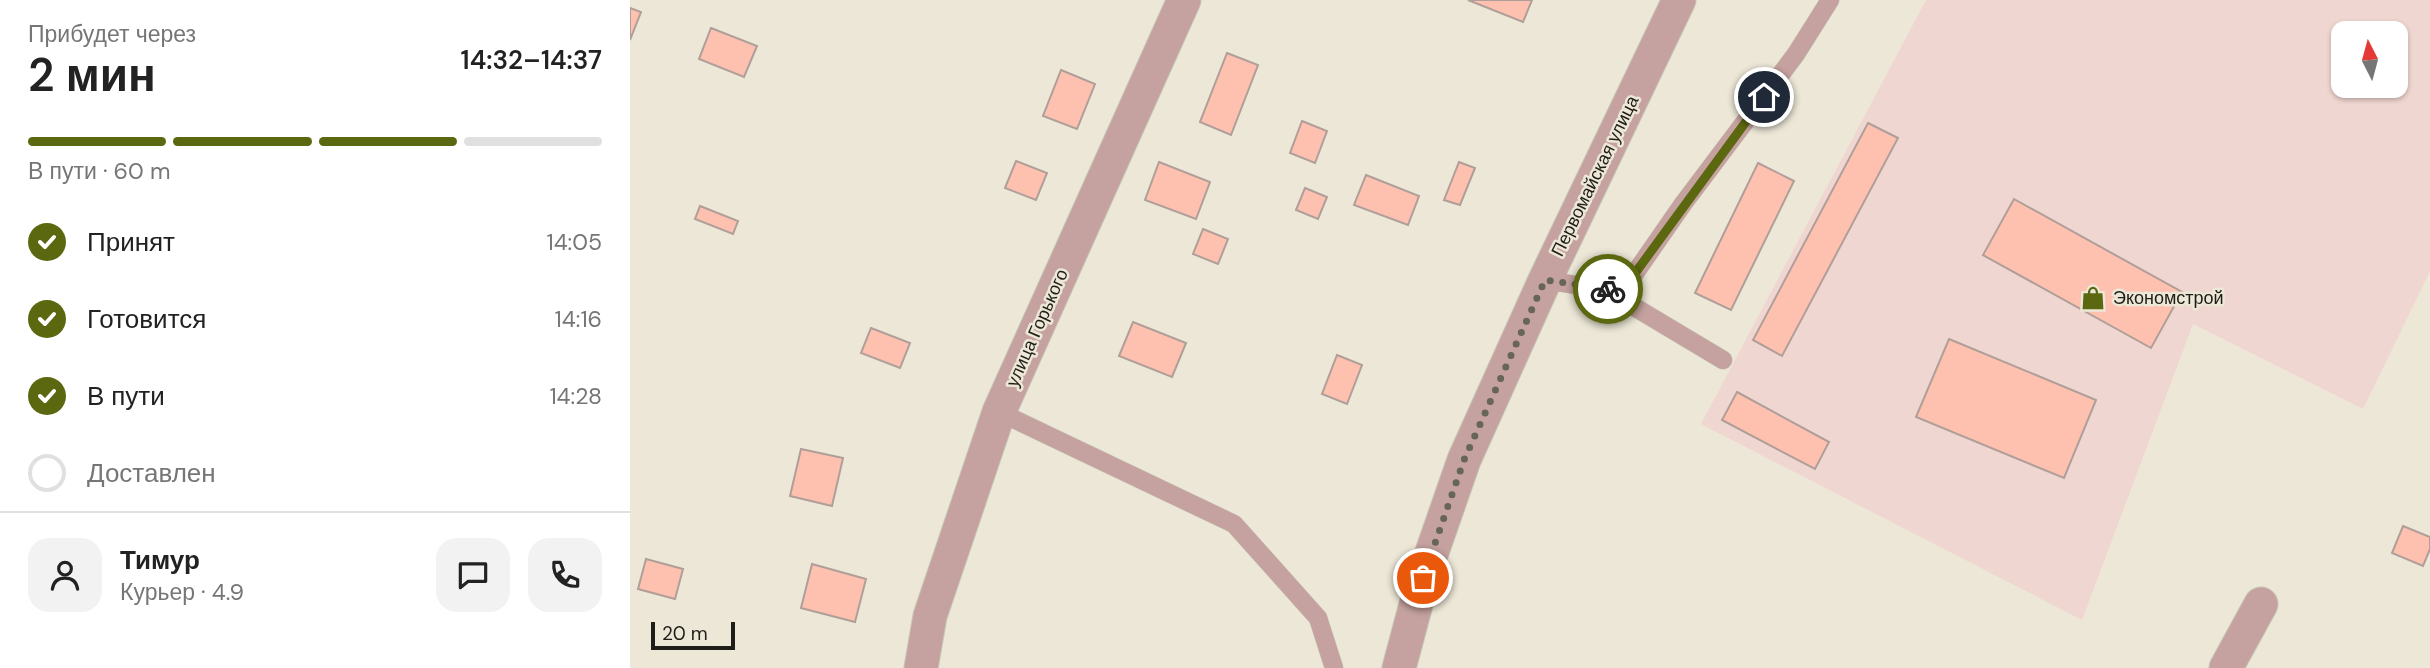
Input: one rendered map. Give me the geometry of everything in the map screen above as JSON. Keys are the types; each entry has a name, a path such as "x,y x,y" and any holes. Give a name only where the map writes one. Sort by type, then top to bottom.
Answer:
{"street":[{"name":"улица Горького","path":"921,668 930,615 999,412 1184,0"},
{"path":"1648,66 1667,0"},
{"name":"Первомайская улица","path":"1399,668 1423,578 1464,460 1545,280 1679,0"},
{"path":"2225,668 2261,604"}],"lane":[{"path":"1606,290 1633,276 1796,54 1830,0"},
{"path":"1545,280 1606,290 1723,360"},
{"path":"999,412 1234,524 1318,618 1334,668"}],"shaded area":[{"name":"Экономстрой","path":"1926,0 2430,0 2430,271 2363,409 2193,324 2082,620 1701,424"}],"building":[{"path":"1468,0 1532,0 1523,22"},
{"path":"630,8 641,12 630,40"},
{"path":"711,28 757,46 744,77 699,59"},
{"path":"1227,53 1258,65 1231,135 1200,122"},
{"path":"1061,70 1095,84 1077,129 1043,116"},
{"path":"1302,121 1327,131 1315,163 1290,153"},
{"path":"1868,123 1898,138 1782,356 1753,340"},
{"path":"1016,161 1047,173 1036,200 1005,188"},
{"path":"1159,162 1210,182 1196,219 1145,200"},
{"path":"1459,162 1475,168 1460,205 1444,200"},
{"path":"1758,163 1794,181 1731,310 1695,293"},
{"path":"1366,175 1419,196 1408,225 1354,205"},
{"path":"1305,188 1327,197 1318,219 1296,210"},
{"path":"2014,199 2182,292 2151,348 1983,255"},
{"path":"700,206 738,221 733,234 695,219"},
{"path":"1203,229 1228,239 1218,264 1193,254"},
{"path":"1133,322 1186,343 1172,377 1119,356"},
{"path":"871,328 910,343 900,368 861,353"},
{"path":"1949,339 2096,400 2064,478 1916,417"},
{"path":"1337,355 1362,365 1347,404 1322,394"},
{"path":"1737,392 1829,442 1815,469 1722,420"},
{"path":"801,449 843,458 832,506 790,496"},
{"path":"2403,526 2430,537 2430,549 2423,566 2392,553"},
{"path":"646,559 683,569 675,599 638,589"},
{"path":"812,564 866,579 855,622 801,608"}],"way so far":[{"path":"1423,578 1464,460 1545,280 1608,289"}],"place":[{"name":"Экономстрой","path":"2093,298"}],"route":[{"path":"1608,289 1633,276 1764,97"}]}
